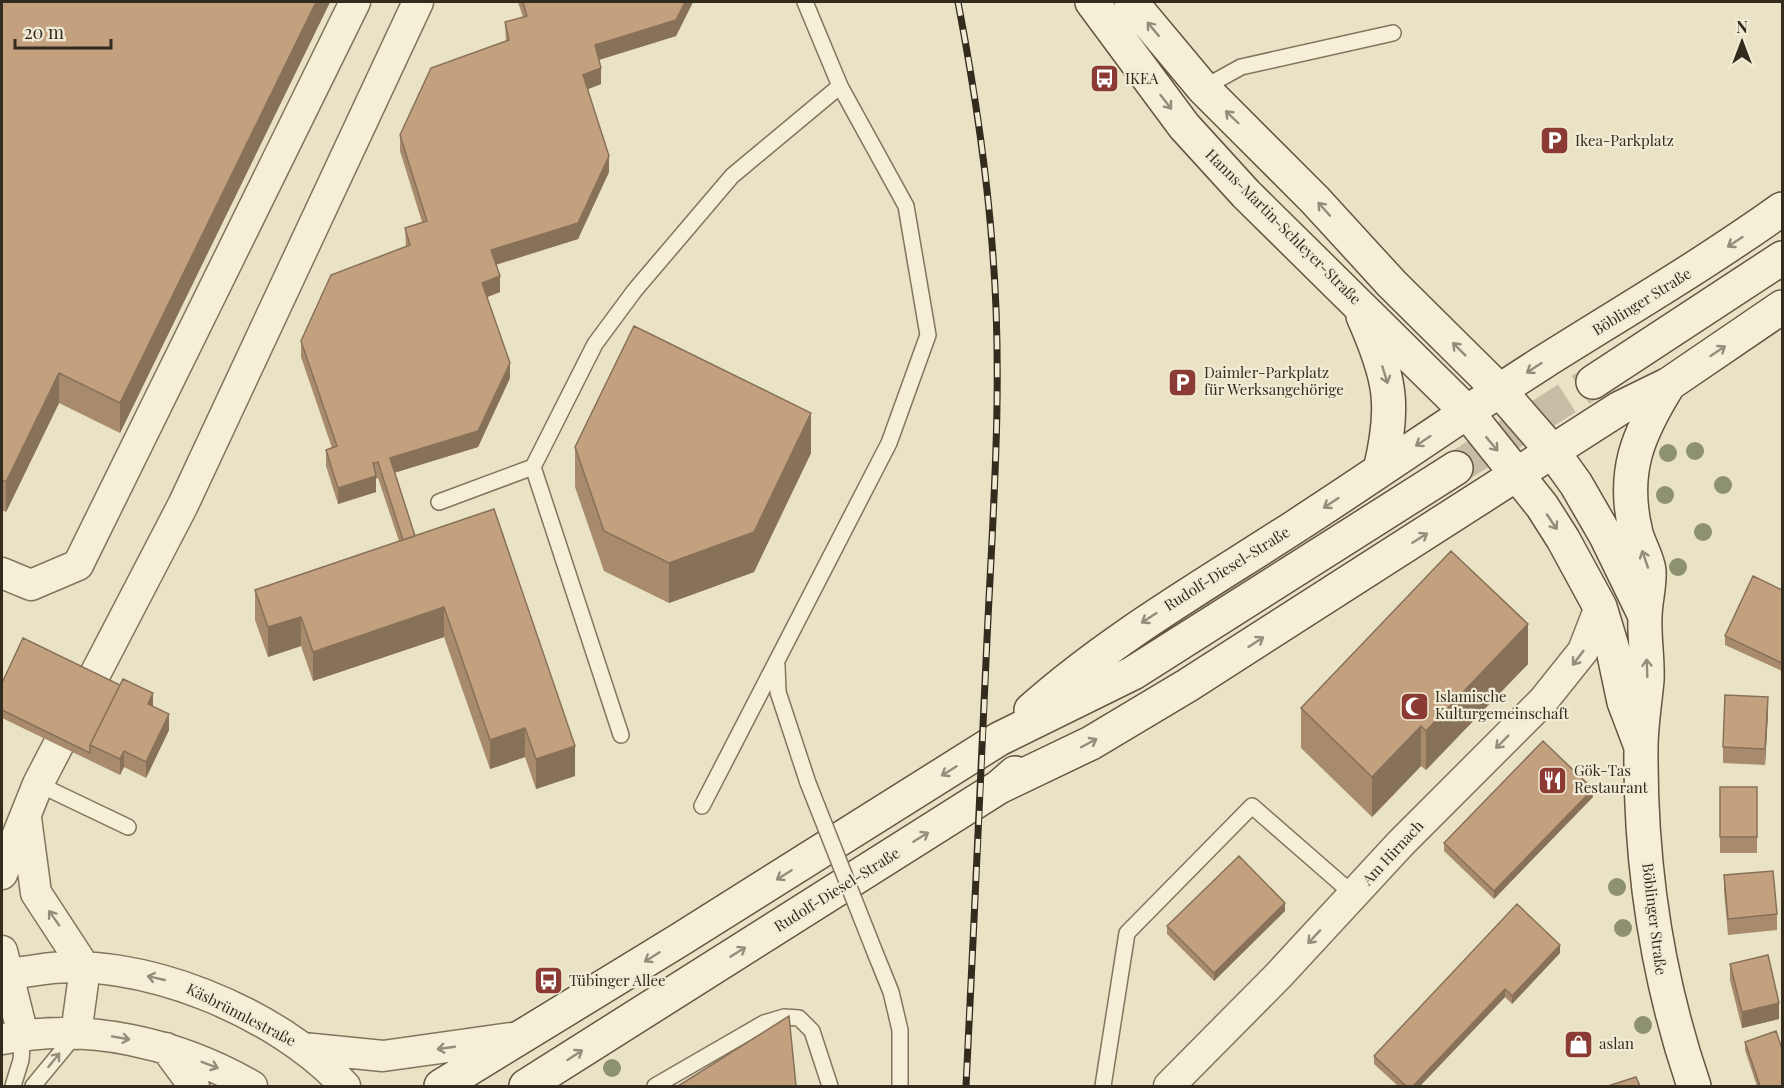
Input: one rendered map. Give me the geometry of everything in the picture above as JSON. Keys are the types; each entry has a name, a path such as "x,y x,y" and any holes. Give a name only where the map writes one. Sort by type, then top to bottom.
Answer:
{"main road":[{"name":"Hanns-Martin-Schleyer-Straße","path":"1092,2 1184,126 1246,194 1467,412"},
{"path":"1131,2 1203,88 1315,200 1392,284 1500,391"},
{"name":"Böblinger Straße","path":"1641,747 1624,702 1613,650 1600,607 1563,539 1518,475 1467,412 1658,293 1782,209"},
{"path":"1593,382 1782,258"},
{"path":"1356,301 1377,347 1388,382 1391,403 1388,440 1380,470"},
{"name":"Böblinger Straße","path":"1518,475 1620,408 1670,384 1782,307"},
{"path":"1580,341 1575,360 1576,378 1581,391 1588,400 1620,408"},
{"name":"Böblinger Straße","path":"1670,384 1644,426 1631,470 1630,497 1636,533 1649,571 1644,616 1647,678 1641,747 1647,885 1664,990 1694,1086"},
{"name":"Böblinger Straße","path":"1500,391 1553,452 1576,484 1606,536 1644,616"},
{"name":"Rudolf-Diesel-Straße","path":"999,739 1056,688 1148,619 1467,412"},
{"name":"Rudolf-Diesel-Straße","path":"441,1086 525,1036 999,739 1132,673 1456,468"},
{"path":"999,788 1091,743 1188,686 1518,475"},
{"name":"Rudolf-Diesel-Straße","path":"526,1086 999,788 1132,673"}],"street":[{"path":"2,573 31,585 78,566 355,2"},
{"path":"2,874 38,784 183,505 418,2"},
{"name":"Am Hirnach","path":"1169,1086 1354,895 1401,843 1543,701 1583,651 1600,607"},
{"path":"26,812 36,893 85,968 76,1034"},
{"path":"3,968 12,1037 76,1034 119,1037 166,1048 224,1071 252,1086"},
{"name":"Käsbrünnlestraße","path":"3,968 85,968 126,971 178,983 228,1006 303,1048 329,1069 345,1086"},
{"name":"Käsbrünnlestraße","path":"303,1048 383,1056 525,1036"},
{"path":"166,1048 194,1086"}],"lane":[{"path":"702,806 889,443 928,335 906,206 840,86 806,2"},
{"path":"1203,88 1240,67 1393,33"},
{"path":"439,502 533,467 595,344 635,290 732,176 840,86"},
{"path":"533,467 621,735"},
{"path":"776,662 778,692 808,783 891,992 900,1030 900,1086"},
{"path":"38,784 128,827"},
{"path":"1103,1086 1127,933 1252,806 1354,895"},
{"path":"655,1086 764,1023 784,1017 799,1018 812,1031 830,1086"},
{"path":"33,1086 76,1034"},
{"path":"12,1037 21,1060 13,1086"}],"building":[{"path":"2,2 316,2 120,403 59,373 6,482 2,480"},
{"path":"523,2 685,2 676,20 595,45 601,68 583,75 609,156 578,223 491,250 500,276 482,283 510,363 478,431 390,458 415,536 403,540 378,462 373,463 376,476 338,488 326,450 337,446 301,341 331,275 410,245 405,228 427,221 400,135 431,68 509,40 505,22 527,16"},
{"path":"634,326 811,413 754,532 669,563 604,531 575,447"},
{"path":"494,509 575,746 536,759 525,728 490,740 444,607 313,652 301,617 268,627 255,590"},
{"name":"Islamische Kulturgemeinschaft","path":"1451,551 1528,624 1426,731 1421,726 1372,777 1301,708"},
{"path":"1753,576 1782,590 1782,663 1725,636"},
{"path":"23,638 120,685 90,745 90,753 2,710 2,683"},
{"path":"123,679 153,693 148,704 169,714 146,762 124,751 120,759 90,745"},
{"path":"1725,695 1768,697 1765,749 1723,747"},
{"path":"1543,741 1593,789 1494,891 1444,843"},
{"path":"1720,787 1757,787 1757,837 1720,837"},
{"path":"1239,856 1285,903 1214,973 1167,926"},
{"path":"1773,871 1777,914 1728,919 1724,875"},
{"path":"1517,904 1560,945 1512,996 1505,989 1413,1086 1406,1086 1374,1056"},
{"path":"1768,955 1779,1003 1742,1012 1730,964"},
{"path":"789,1016 796,1086 678,1086"},
{"path":"1776,1031 1782,1049 1782,1086 1760,1086 1745,1042"},
{"path":"1636,1077 1640,1086 1608,1086"}],"tunnel":[{"path":"1456,468 1593,382"}],"railway":[{"path":"958,2 984,160 993,256 997,352 994,495 966,1086"}],"place":[{"name":"IKEA","path":"1104,79"},
{"name":"Ikea-Parkplatz","path":"1554,141"},
{"name":"Daimler-Parkplatz für Werksangehörige","path":"1183,382"},
{"name":"Islamische Kulturgemeinschaft","path":"1414,706"},
{"name":"Gök-Tas Restaurant","path":"1553,780"},
{"name":"Tübinger Allee","path":"548,981"},
{"name":"aslan","path":"1578,1044"}]}
